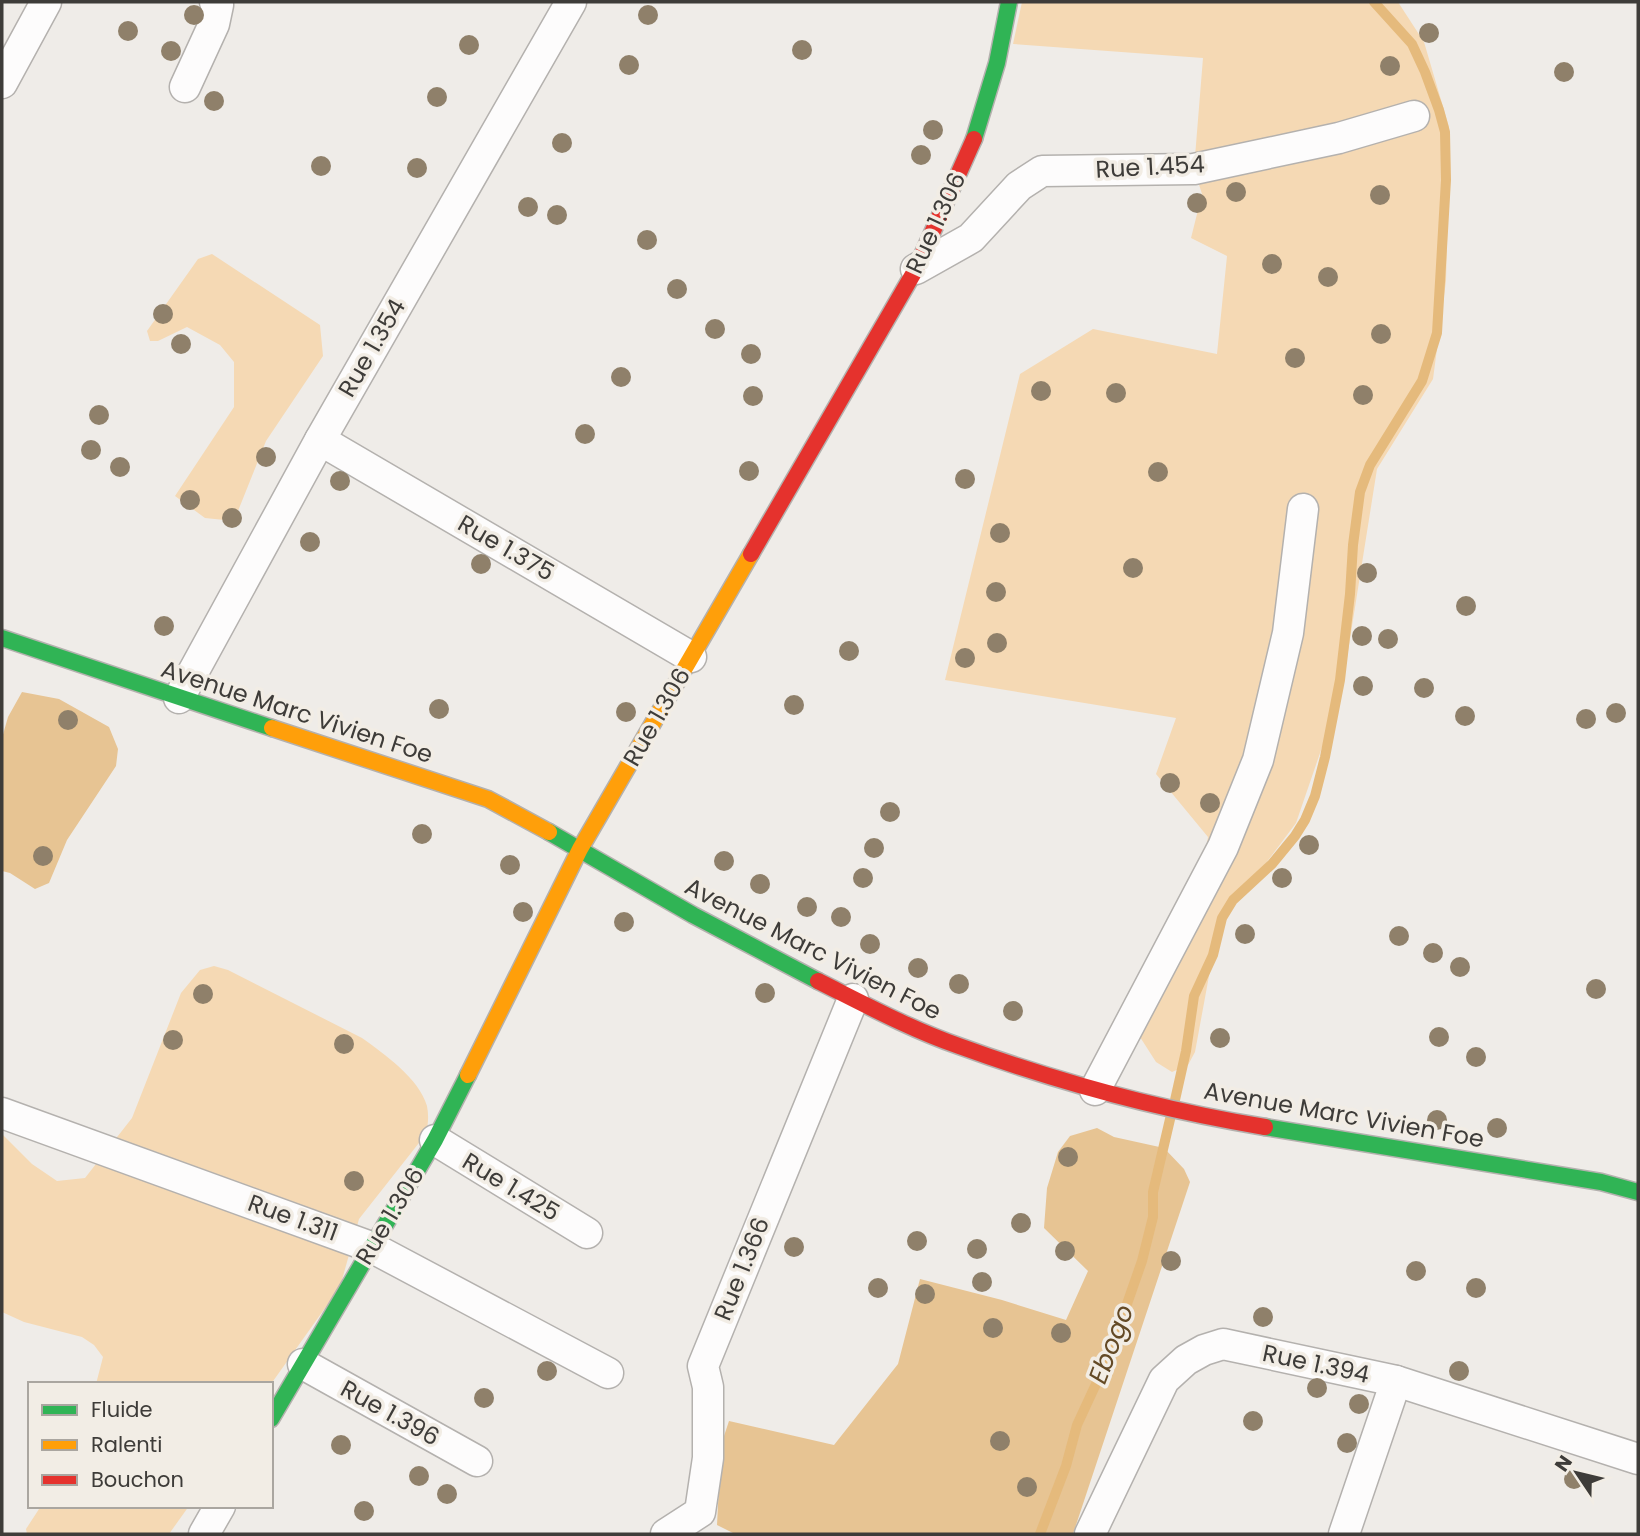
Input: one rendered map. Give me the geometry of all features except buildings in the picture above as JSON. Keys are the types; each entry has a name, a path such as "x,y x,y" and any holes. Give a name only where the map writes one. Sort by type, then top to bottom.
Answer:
{"main road":[{"name":"Rue 1.306","path":"273,1416 435,1140 580,849 916,269 975,136 998,63 1009,2"},
{"name":"Avenue Marc Vivien Foe","path":"2,638 488,799 694,915 853,999 958,1046 1095,1090 1216,1119 1601,1182 1638,1192"}],"street":[{"path":"2,83 46,2"},
{"path":"185,87 214,24 218,5 215,2"},
{"name":"Rue 1.354","path":"179,698 320,440 571,2"},
{"name":"Rue 1.454","path":"916,269 971,238 1019,186 1042,171 1194,169 1339,138 1414,116"},
{"name":"Rue 1.375","path":"320,440 691,657"},
{"path":"1095,1090 1223,847 1258,760 1288,633 1303,509"},
{"name":"Rue 1.366","path":"667,1534 700,1512 708,1458 708,1387 703,1366 853,999"},
{"name":"Rue 1.311","path":"2,1113 372,1247 608,1373"},
{"name":"Rue 1.425","path":"435,1140 587,1233"},
{"name":"Rue 1.394","path":"1090,1534 1164,1380 1186,1360 1223,1344 1396,1381 1638,1459"},
{"name":"Rue 1.396","path":"303,1364 477,1461"},
{"path":"1344,1534 1396,1381"},
{"path":"204,1534 219,1508"}],"shaded area":[{"path":"1022,2 1398,2 1424,42 1449,127 1446,281 1433,379 1377,469 1342,689 1296,823 1218,927 1195,1052 1188,1065 1172,1072 1156,1062 1140,1037 1196,910 1208,837 1156,774 1176,718 945,680 1020,374 1093,329 1217,354 1227,256 1191,238 1202,194 1194,169 1203,58 1013,44"},
{"path":"212,254 320,325 323,356 266,441 234,521 205,518 175,496 234,407 234,362 220,345 187,327 158,341 150,341 147,331 198,259"},
{"path":"22,692 59,699 109,727 118,749 116,766 67,840 49,883 35,889 2,871 2,738 8,717"},
{"path":"214,966 228,970 362,1038 390,1059 417,1086 427,1106 426,1134 359,1219 340,1287 272,1382 97,1382 103,1357 94,1345 82,1337 24,1322 2,1312 2,1134 32,1164 57,1181 85,1178 132,1118 181,993 200,970"},
{"path":"1097,1128 1114,1137 1164,1148 1184,1169 1190,1182 1073,1534 735,1534 717,1525 721,1445 729,1421 834,1445 898,1364 920,1279 1066,1320 1088,1271 1044,1228 1047,1188 1058,1152 1070,1136"},
{"path":"40,1508 188,1508 169,1534 27,1534 26,1529"}],"waterway":[{"path":"1175,1100 1194,996 1213,955 1222,918 1233,900 1272,864 1295,836 1315,796 1340,680 1360,492 1370,465 1422,381 1437,333 1446,180 1445,132 1425,72 1412,44 1374,2"},
{"name":"Ebogo","path":"1040,1534 1066,1466 1077,1425 1113,1344 1142,1261 1153,1217 1153,1192 1171,1115"}],"traffic: fast":[{"path":"974,139 997,63 1009,2"},
{"path":"2,638 272,728"},
{"path":"549,832 693,915 818,981"},
{"path":"273,1416 435,1140 468,1075"},
{"path":"1265,1127 1601,1182 1638,1192"}],"traffic: slow":[{"path":"468,1075 580,849 751,554"},
{"path":"272,728 488,799 549,832"}],"traffic: jam":[{"path":"751,554 916,269 974,139"},
{"path":"818,981 923,1032 1034,1071 1110,1094 1265,1127"}]}
